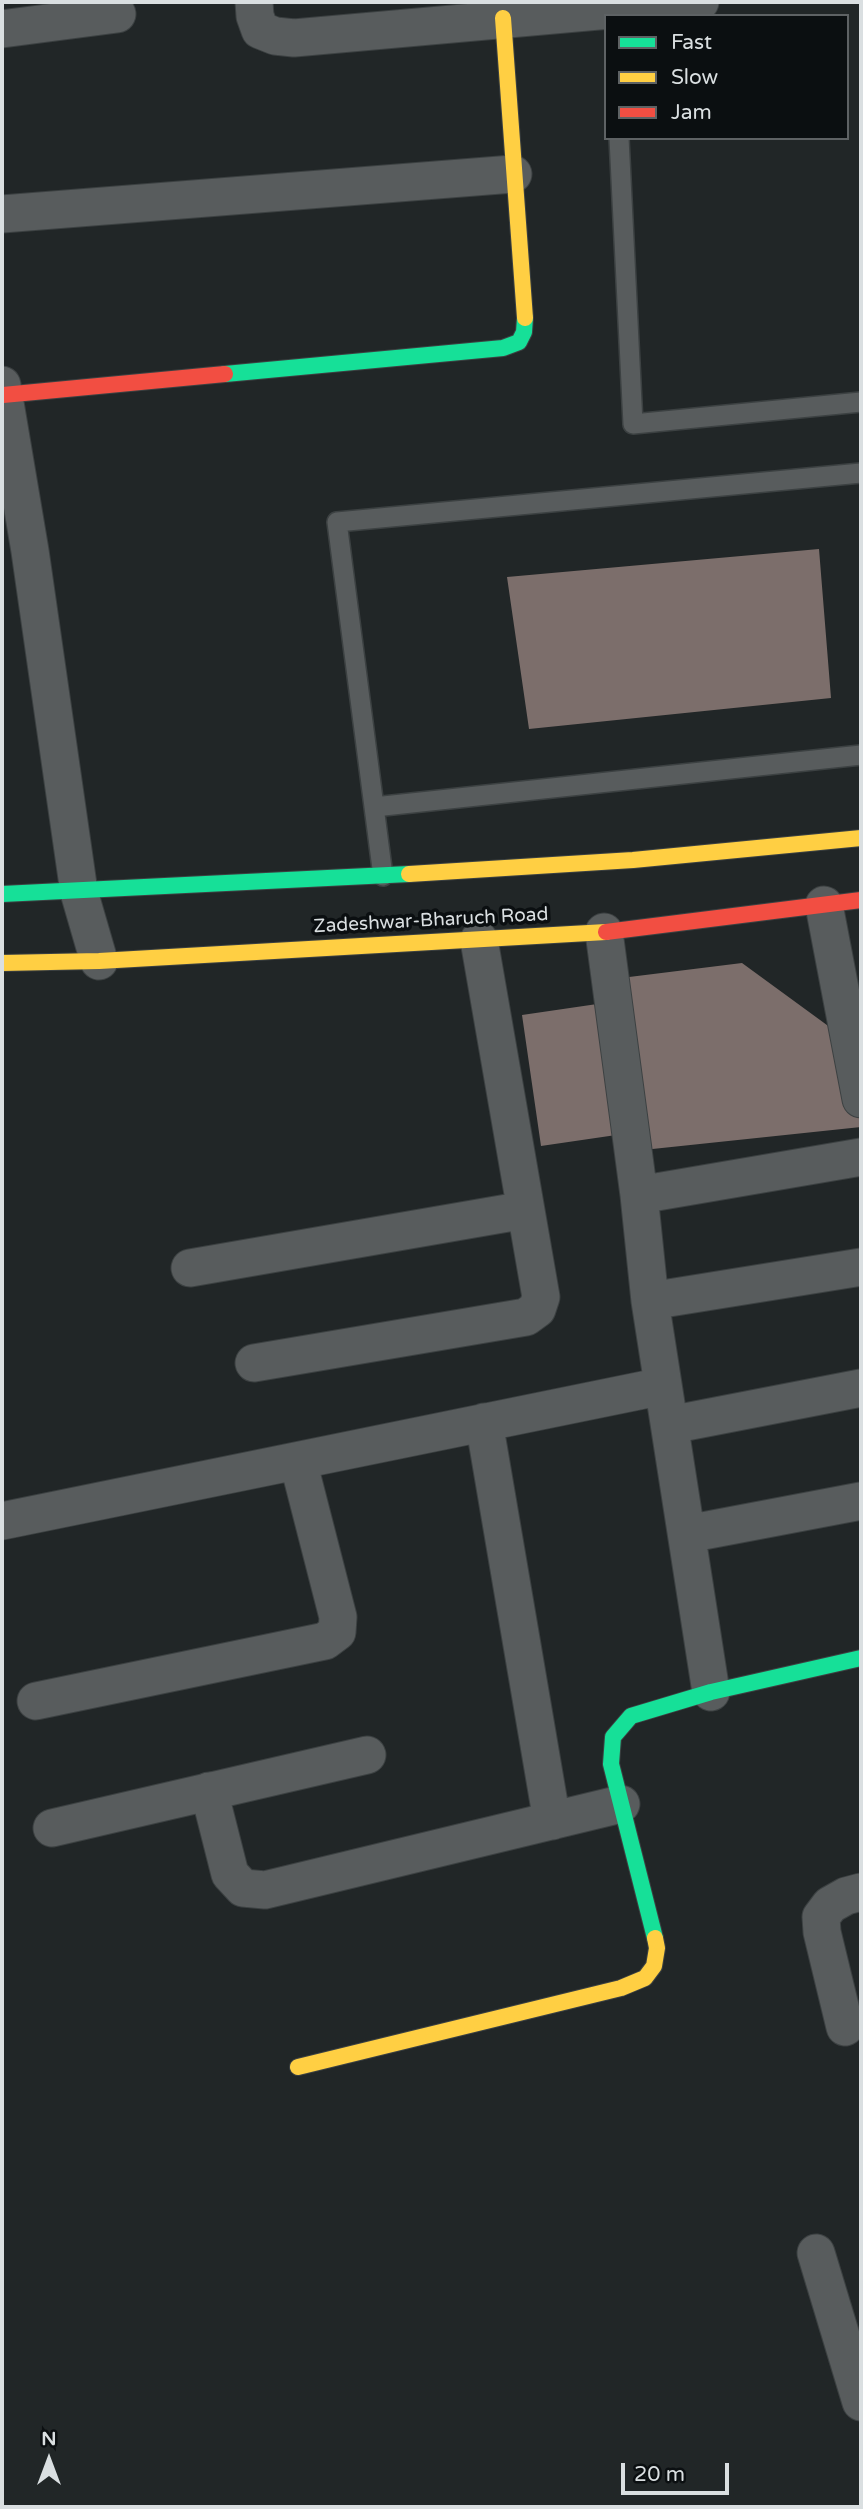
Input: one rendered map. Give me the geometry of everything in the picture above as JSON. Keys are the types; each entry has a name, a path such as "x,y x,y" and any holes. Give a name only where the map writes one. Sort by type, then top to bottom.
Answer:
{"main road":[{"path":"2,390 503,348 519,342 524,332 525,317 503,18"},
{"path":"2,894 383,876 634,860 861,838"},
{"name":"Zadeshwar-Bharuch Road","path":"2,963 99,961 604,932 861,900"},
{"path":"298,2067 621,1988 645,1978 654,1966 657,1948 611,1764 612,1737 631,1716 712,1692 861,1658"}],"street":[{"path":"254,2 260,30 275,36 294,38 451,12 503,18 700,2"},
{"path":"2,29 117,14"},
{"path":"2,214 513,174"},
{"path":"2,390 30,551 79,892 99,961"},
{"path":"824,905 861,1099"},
{"path":"604,932 639,1195 650,1301 712,1692"},
{"path":"254,1363 526,1317 537,1309 541,1297 479,940"},
{"path":"639,1195 861,1157"},
{"path":"190,1268 526,1210"},
{"path":"650,1301 861,1267"},
{"path":"2,1521 663,1385"},
{"path":"670,1425 861,1388"},
{"path":"484,1422 552,1821"},
{"path":"36,1701 325,1641 337,1632 338,1617 298,1461"},
{"path":"687,1534 861,1501"},
{"path":"52,1828 367,1755"},
{"path":"209,1791 230,1874 243,1888 265,1890 621,1804"},
{"path":"845,2027 822,1932 821,1917 830,1905 846,1896 861,1892"},
{"path":"816,2253 861,2402"}],"lane":[{"path":"620,140 633,424 861,402"},
{"path":"383,876 337,522 861,473"},
{"path":"374,807 861,755"}],"building":[{"path":"819,549 831,698 529,729 507,577"},
{"path":"742,963 831,1028 861,1118 861,1127 643,1150 621,978"},
{"path":"604,1003 623,1134 541,1146 522,1015"}],"traffic: fast":[{"path":"225,374 503,348 519,342 524,332 525,318"},
{"path":"2,894 409,874"},
{"path":"655,1938 611,1764 613,1737 631,1716 711,1692 861,1658"}],"traffic: slow":[{"path":"503,18 525,318"},
{"path":"409,874 633,860 861,838"},
{"path":"2,963 99,961 606,932"},
{"path":"298,2067 621,1988 645,1978 654,1966 657,1948 655,1938"}],"traffic: jam":[{"path":"3,395 225,374"},
{"path":"606,932 861,900"}]}
